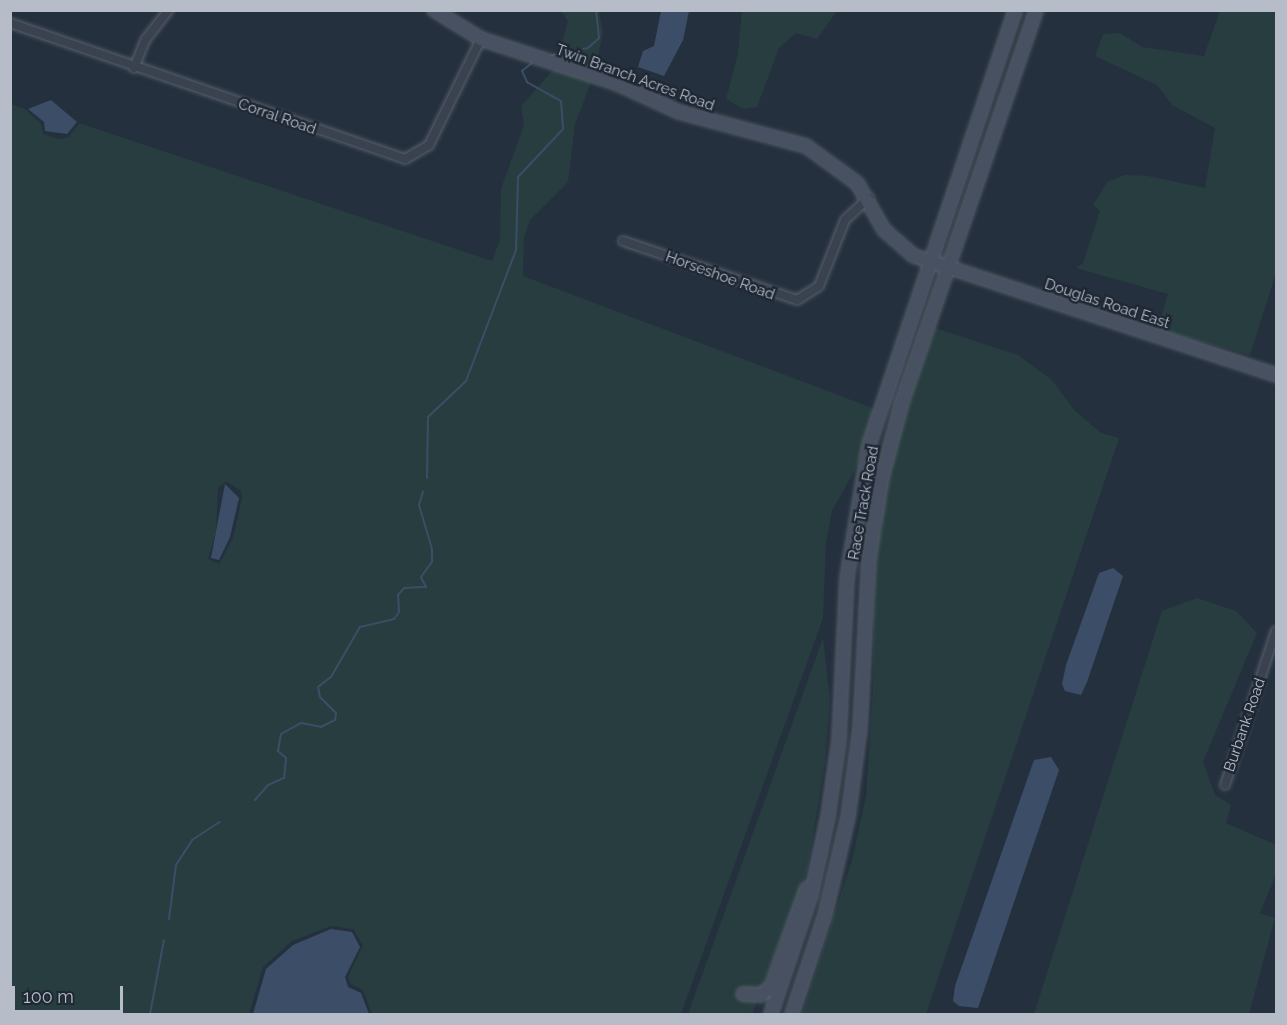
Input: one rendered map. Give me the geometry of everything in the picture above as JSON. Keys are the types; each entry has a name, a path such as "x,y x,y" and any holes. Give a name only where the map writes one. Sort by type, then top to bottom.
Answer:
{"main road":[{"name":"Twin Branch Acres Road","path":"434,10 481,39 616,83 687,115 806,146 844,170 869,198 890,238 928,261"},
{"name":"Race Track Road","path":"773,1013 817,872 839,741 846,587 860,488 877,417 1015,10"},
{"name":"Race Track Road","path":"792,1014 828,906 848,817 860,728 868,558 882,477 902,402 1036,10"},
{"name":"Douglas Road East","path":"928,261 1276,375"},
{"path":"743,994 761,995 771,987 800,900 817,872"}],"street":[{"path":"134,68 146,39 169,10"},
{"name":"Corral Road","path":"10,22 134,68 405,159 429,145 481,39"},
{"name":"Horseshoe Road","path":"623,241 797,300 819,286 845,220 869,198"},
{"name":"Burbank Road","path":"1225,785 1276,631"}],"green space":[{"path":"561,11 599,11 603,33 594,72 557,60 568,21"},
{"path":"742,11 837,11 817,39 796,33 779,48 757,107 743,109 726,99 738,54"},
{"path":"1220,11 1276,11 1276,273 1250,355 1157,330 1168,294 1076,268 1083,263 1100,211 1093,205 1107,182 1125,175 1148,176 1205,188 1215,128 1172,105 1157,85 1095,56 1103,34 1120,33 1142,47 1204,56"},
{"path":"555,68 592,80 575,124 568,182 530,220 524,238 523,276 875,409 856,468 832,511 826,543 823,618 681,1014 372,1014 363,990 351,984 348,977 363,945 353,929 331,926 292,941 263,967 249,1014 11,1014 10,104 25,109 41,124 43,134 59,139 69,137 79,123 492,261 500,240 501,189 524,125 521,106","holes":["226,481 241,491 242,498 233,538 219,564 208,559 216,532 218,488"]},
{"path":"935,328 1018,355 1052,380 1075,411 1101,433 1119,438 926,1014 802,1014 852,860 866,796 873,689 875,541 881,534 884,494 903,419"},
{"path":"1197,598 1236,611 1257,633 1203,762 1215,795 1231,805 1226,823 1276,845 1276,874 1260,913 1275,918 1249,1014 1034,1014 1162,611"},
{"path":"823,638 830,700 825,763 807,872 752,1014 688,1014"}],"water":[{"path":"661,11 689,11 683,40 664,76 638,67 643,51 654,46"},
{"path":"51,100 77,122 67,134 45,131 44,122 28,109"},
{"path":"225,484 239,498 230,537 219,560 211,558"},
{"path":"1113,568 1123,576 1087,682 1081,695 1065,691 1062,684 1066,665 1099,573"},
{"path":"1051,757 1059,770 978,1008 959,1006 953,1001 955,986 1034,760"},
{"path":"331,929 352,932 360,947 345,977 348,987 361,993 369,1014 253,1014 266,969 293,945"}],"waterway":[{"path":"548,56 588,48 599,38 596,10"},
{"path":"427,478 428,417 466,381 516,250 518,177 563,129 561,101 527,82 522,71 532,63"},
{"path":"255,800 268,785 284,778 286,758 278,751 281,734 301,723 321,727 335,720 336,713 320,697 318,687 331,677 360,627 394,619 399,612 398,595 404,588 426,587 421,577 432,562 432,549 419,505 423,492"},
{"path":"169,919 176,865 192,840 220,822"},
{"path":"150,1014 164,940"}]}
